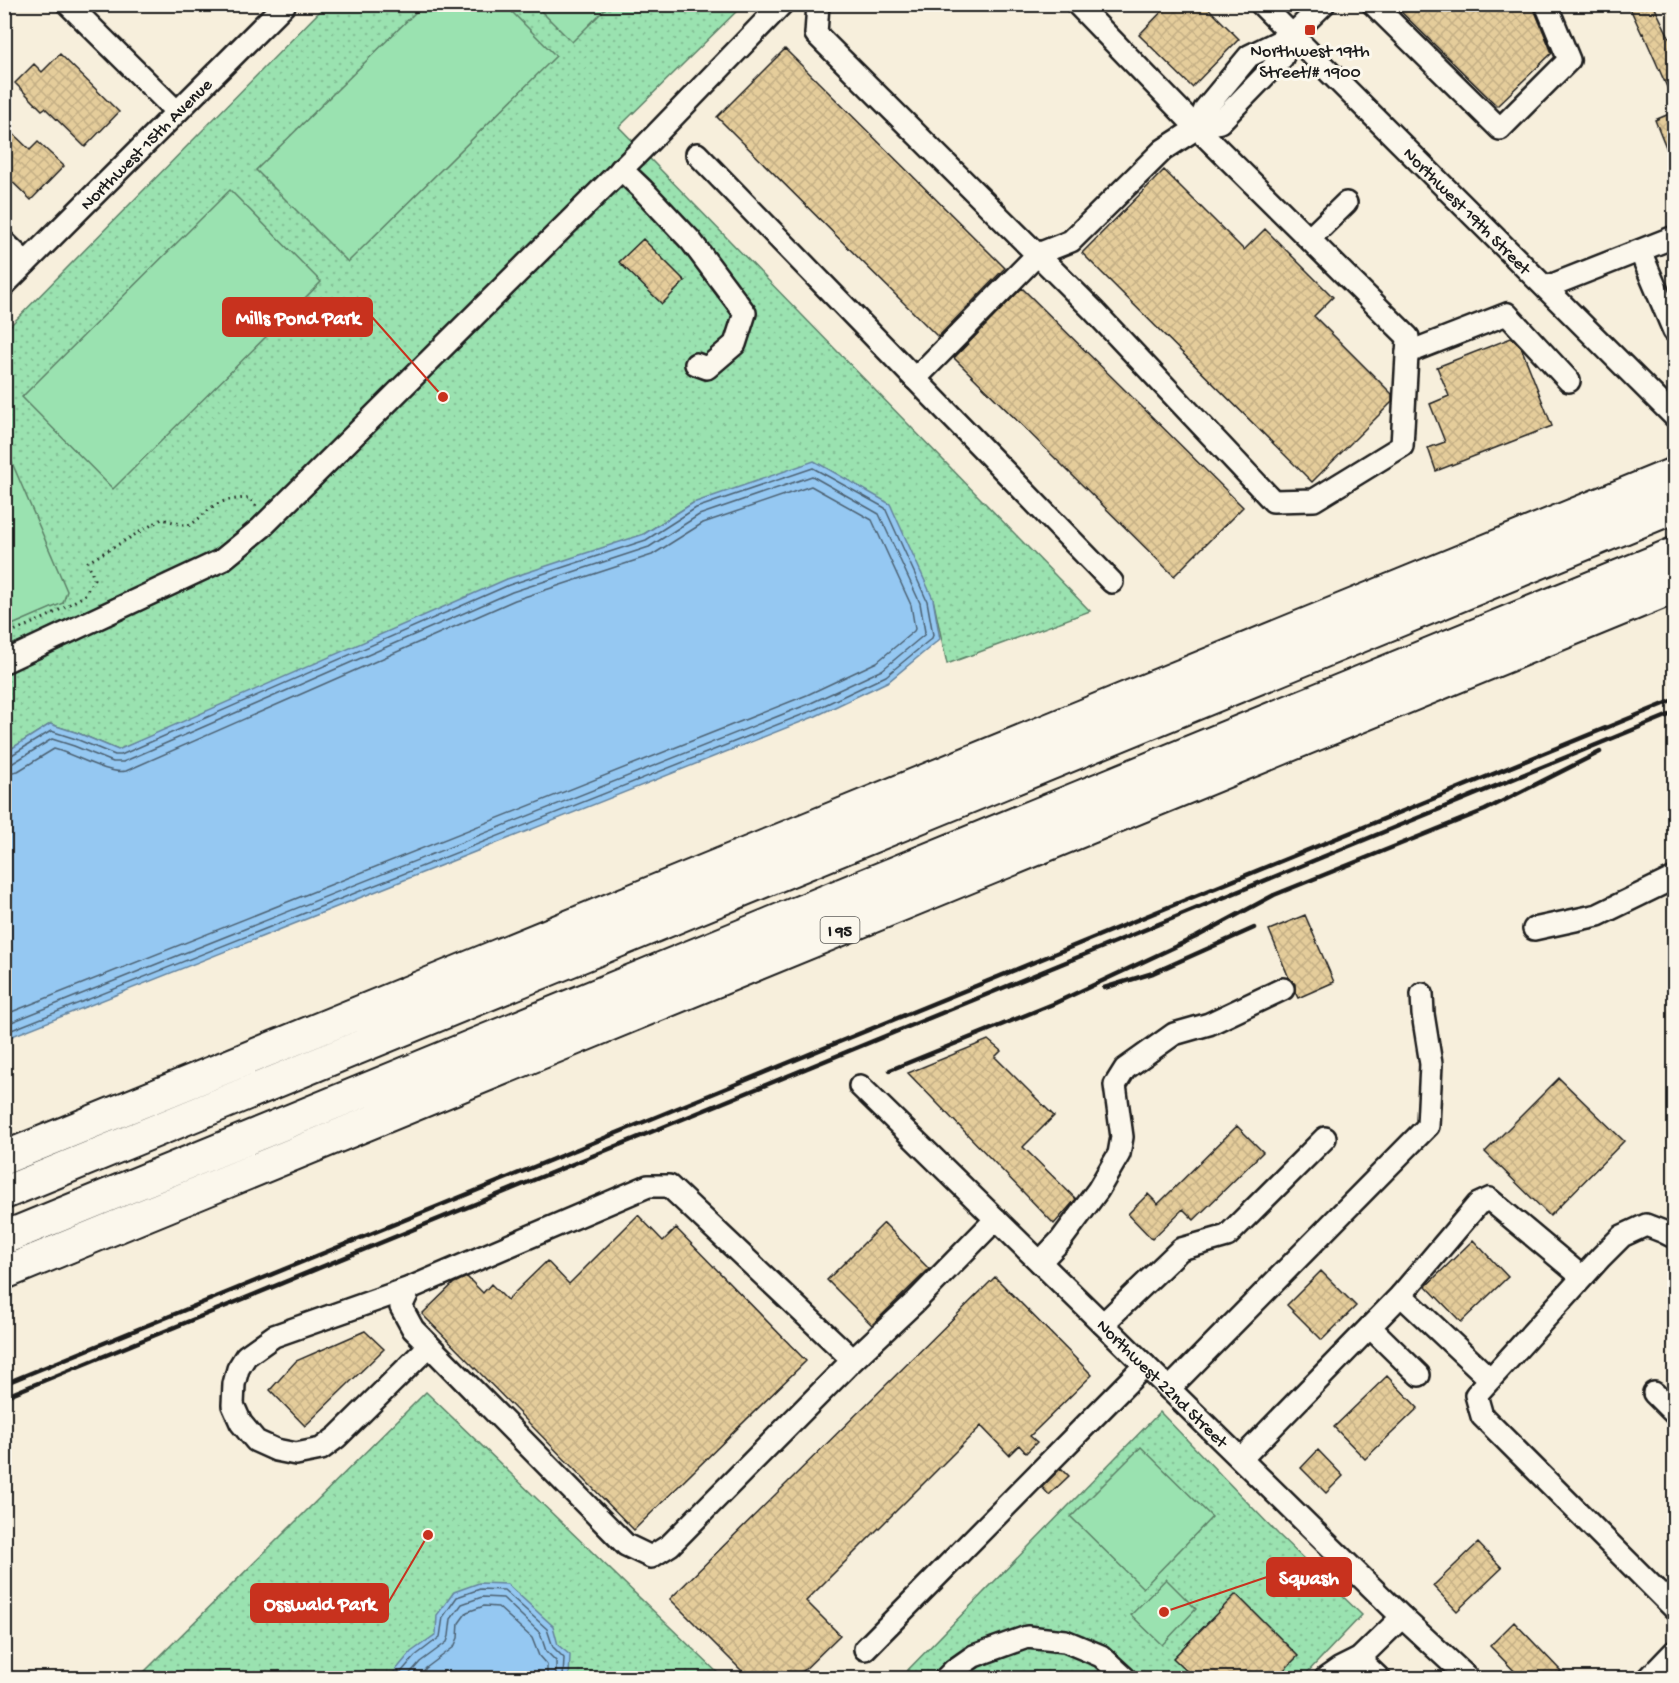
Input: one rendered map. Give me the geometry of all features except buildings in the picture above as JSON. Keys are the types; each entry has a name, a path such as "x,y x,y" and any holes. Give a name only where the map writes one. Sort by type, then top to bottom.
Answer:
{"highway":[{"path":"4,1158 1660,479"},
{"path":"4,1193 1672,508"},
{"path":"4,1238 1674,554"},
{"name":"I 95","path":"4,1273 1674,587"}],"street":[{"path":"68,4 177,112"},
{"name":"Northwest 15th Avenue","path":"4,285 285,4"},
{"path":"4,662 222,560 269,520 621,170 782,4"},
{"path":"818,4 816,34 1094,310 1273,501 1314,500 1402,447 1408,337 1197,128 1077,4"},
{"name":"Northwest 19th Street","path":"1261,4 1674,416"},
{"path":"915,379 1038,254 1071,241 1163,150 1197,128 1205,109 1249,56 1292,35 1324,4"},
{"path":"1373,4 1500,129 1569,60 1546,4"},
{"path":"697,154 1112,582"},
{"path":"621,170 642,189 691,242 745,314 735,344 707,368 696,364"},
{"path":"1310,238 1346,203"},
{"path":"1547,287 1674,237"},
{"path":"4,242 26,263"},
{"path":"1640,250 1674,331"},
{"path":"1407,353 1507,314 1569,381"},
{"path":"1534,929 1598,915 1674,878"},
{"path":"1040,1262 1061,1240 1092,1198 1119,1154 1122,1137 1116,1085 1125,1069 1174,1034 1209,1024 1283,989"},
{"path":"1169,1389 1428,1126 1431,1064 1422,994"},
{"name":"Northwest 22nd Street","path":"860,1086 1402,1617 1468,1678"},
{"path":"1103,1324 1181,1249 1227,1236 1325,1138"},
{"path":"429,1346 337,1437 321,1449 296,1454 276,1450 256,1441 242,1423 234,1405 234,1384 246,1356 274,1336 410,1288 648,1186 669,1186 852,1360"},
{"path":"1241,1459 1401,1295 1479,1204 1490,1199 1582,1277"},
{"path":"410,1288 401,1307 412,1329 626,1545 651,1557 670,1545 852,1360 915,1302 996,1219"},
{"path":"1674,1237 1646,1225 1622,1236 1476,1395 1482,1416 1674,1608"},
{"path":"1401,1295 1490,1379"},
{"path":"1370,1327 1419,1375"},
{"path":"865,1649 1145,1365"},
{"path":"1654,1393 1674,1413"},
{"path":"1326,1678 1359,1659 1402,1617"},
{"path":"946,1678 974,1656 1027,1637 1065,1641 1101,1656 1125,1678"},
{"path":"1649,1678 1674,1652"},
{"path":"1359,1659 1379,1678"}],"path":[{"path":"4,635 47,617 84,596 94,579 88,562 162,519 188,526 225,500 249,498 269,520"}],"green space":[{"path":"424,4 505,5 556,56 348,262 256,170"},
{"path":"326,5 743,5 619,127 1090,611 947,664 933,599 693,503 644,534 118,750 50,724 5,753 4,332"},
{"path":"535,5 609,5 572,42"},
{"path":"230,190 321,282 113,489 22,397"},
{"path":"5,450 67,591 63,603 5,628"},
{"path":"426,1392 723,1678 138,1678"},
{"path":"1160,1412 1278,1534 1362,1615 1302,1678 900,1678"},
{"path":"1141,1447 1212,1517 1143,1588 1071,1517"},
{"path":"1166,1579 1196,1609 1162,1645 1131,1615"}],"water":[{"path":"814,461 890,504 933,599 940,639 889,681 816,716 5,1039 4,753 50,724 118,750 507,579 644,534 693,503"},
{"path":"479,1583 507,1584 553,1626 558,1645 570,1655 569,1678 389,1678 411,1652 436,1634 437,1615 454,1592"}],"railway":[{"path":"4,1384 1674,700"},
{"path":"4,1397 1674,713"},
{"path":"890,1070 1053,1004 1198,936 1274,895 1485,810 1600,752"},
{"path":"1104,988 1153,973 1254,928"}],"place":[{"name":"Northwest 19th Street/# 1900","path":"1310,30"},
{"name":"Mills Pond Park","path":"443,397"},
{"name":"Osswald Park","path":"428,1535"},
{"name":"Squash","path":"1164,1612"}]}
